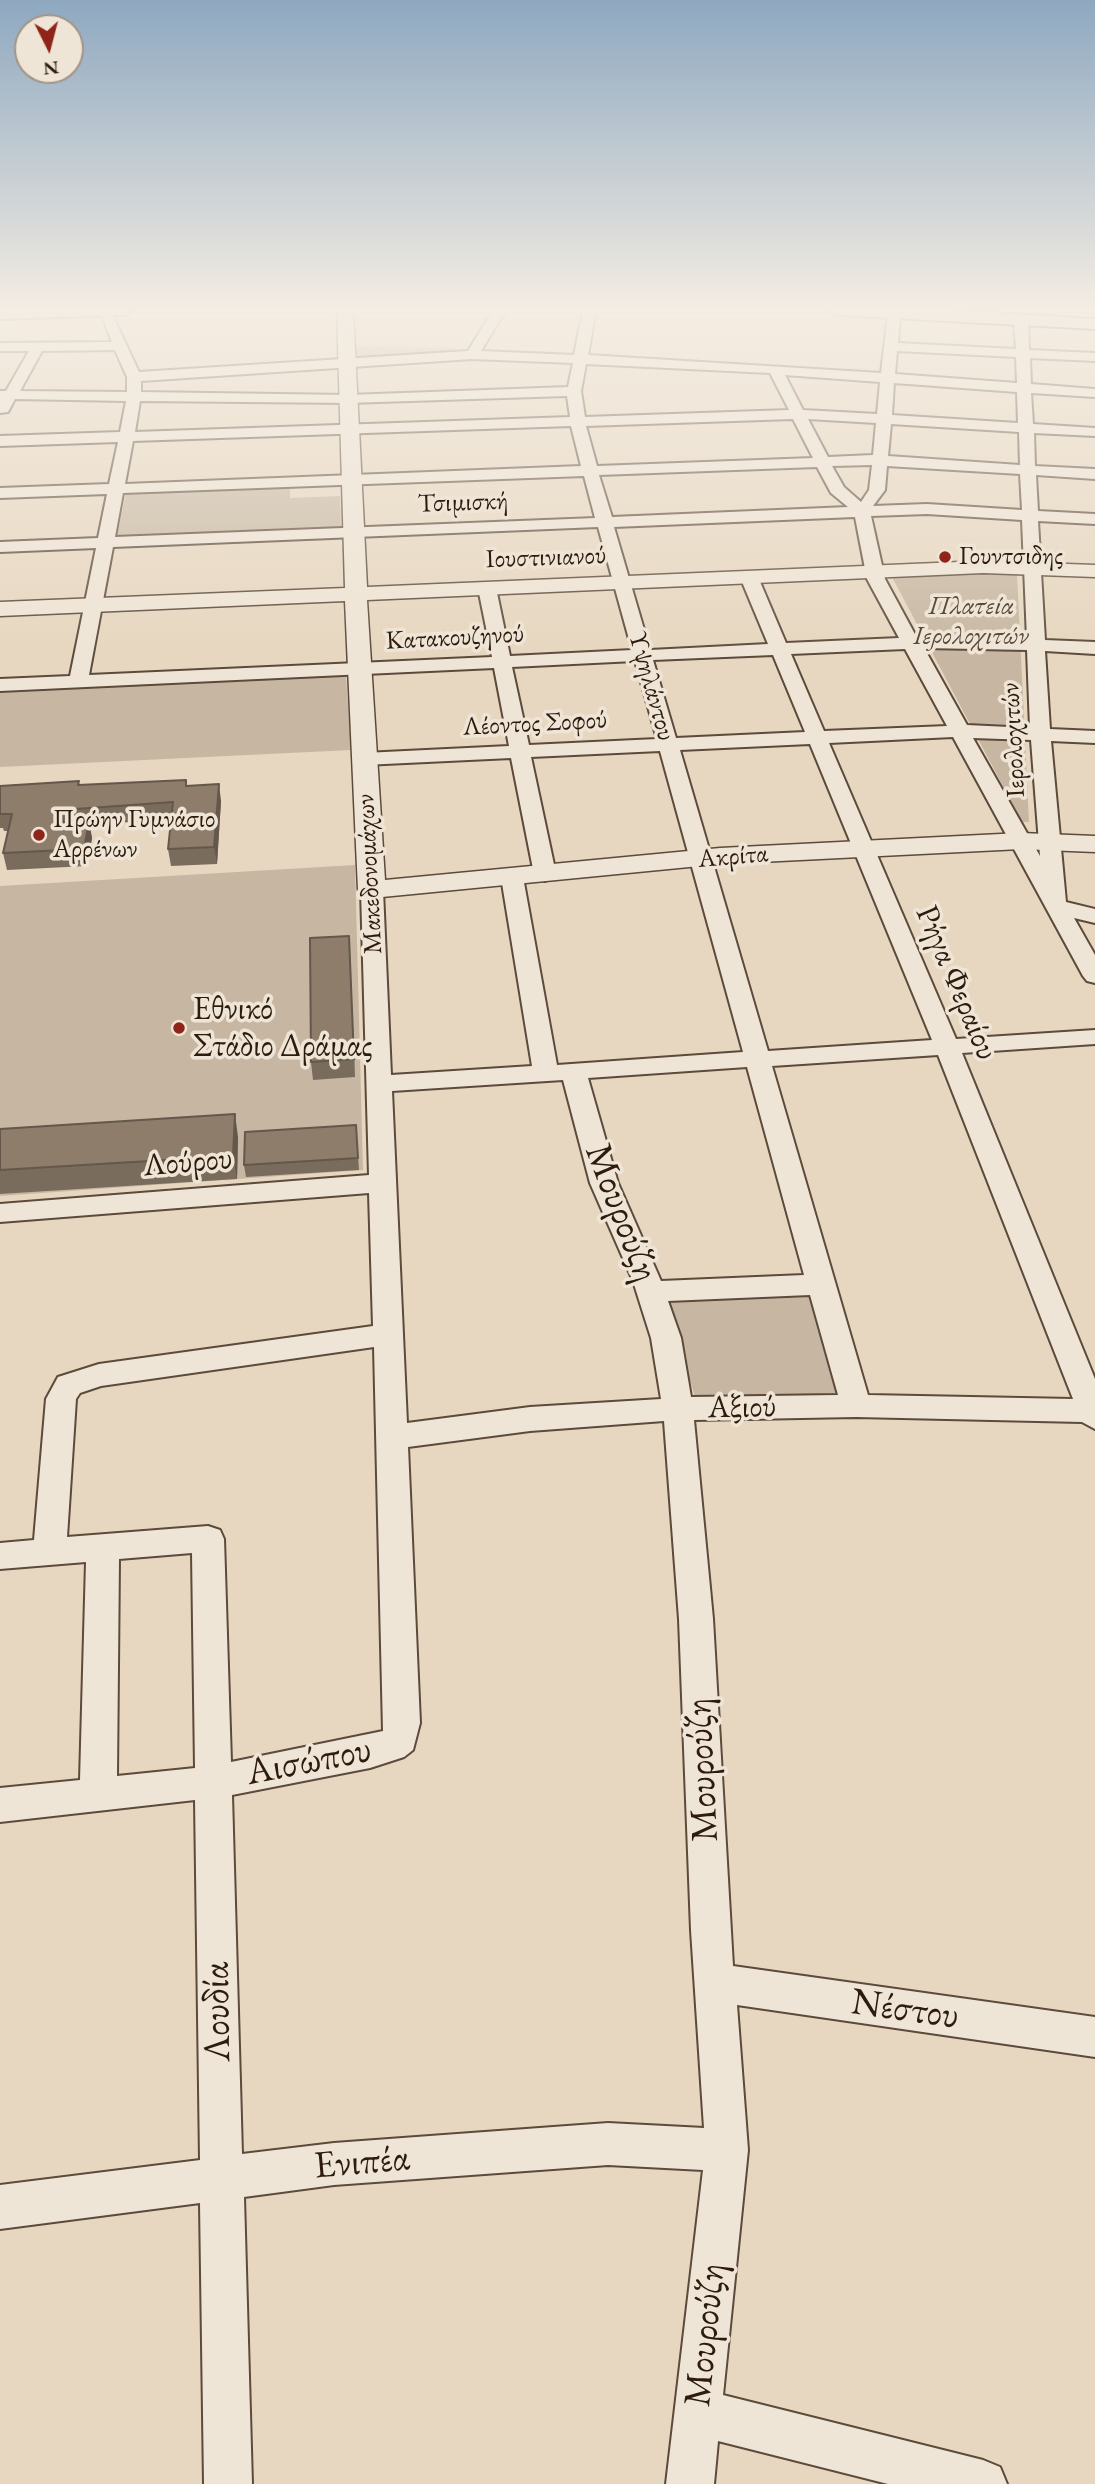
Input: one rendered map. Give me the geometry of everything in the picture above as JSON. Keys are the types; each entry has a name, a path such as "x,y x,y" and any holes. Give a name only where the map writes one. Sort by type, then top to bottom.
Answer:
{"street":[{"path":"78,681 128,426"},
{"name":"Μακεδονομάχων","path":"349,426 355,594 372,890 391,1437"},
{"path":"0,441 478,426"},
{"name":"Υψηλάντου","path":"578,426 856,1406"},
{"path":"804,426 839,493 862,512 877,490 883,426"},
{"path":"994,426 1095,432"},
{"name":"Ιερολοχιτών","path":"1027,428 1040,733 1035,841"},
{"path":"0,493 880,460 1095,474"},
{"name":"Τσιμισκή","path":"0,547 934,509 1095,519"},
{"name":"Ιερολοχιτών","path":"862,512 873,571 960,731 1035,841 1055,906 1095,976"},
{"name":"Ιουστινιανού","path":"0,609 873,571 1034,566 1095,571"},
{"name":"Ρήγα Φεραίου","path":"749,577 947,1046 1094,1413"},
{"path":"487,588 545,874"},
{"name":"Κατακουζηνού","path":"0,685 912,643 1038,644 1095,649"},
{"name":"Λέοντος Σοφού","path":"364,759 960,731 1095,737"},
{"name":"Ακρίτα","path":"372,890 700,859 1035,841 1095,844"},
{"name":"Μουρούζη","path":"512,877 559,1072 651,1292 672,1360 678,1409 696,1619 727,2150 690,2484"},
{"path":"1055,906 1095,916"},
{"path":"379,1084 1095,1037"},
{"name":"Λούρου","path":"0,1213 382,1183"},
{"path":"651,1292 822,1284"},
{"path":"49,1552 61,1399 69,1385 99,1375 387,1335"},
{"name":"Αξιού","path":"391,1437 530,1419 678,1409 856,1406 1094,1413"},
{"name":"Αισώπου","path":"0,1805 213,1782 370,1752 391,1746 400,1739 402,1723 391,1437"},
{"name":"Λουδία","path":"103,1548 208,1539 228,2484"},
{"path":"0,1556 103,1548 98,1794"},
{"name":"Νέστου","path":"716,1983 1095,2038"},
{"name":"Ενιπέα","path":"0,2207 322,2165 608,2144 727,2150"},
{"path":"697,2412 983,2484"}],"green space":[{"path":"290,486 290,498 340,496 341,528 117,537 126,492"},
{"name":"Πλατεία Ιερολοχιτών","path":"1017,574 1029,822 1022,822 892,577"},
{"path":"346,675 351,750 0,767 0,691"},
{"name":"Εθνικό Στάδιο Δράμας","path":"355,865 363,1170 0,1196 0,886"},
{"path":"808,1291 836,1394 695,1397 665,1298"}],"building":[{"path":"186,780 186,786 219,784 214,847 168,849 173,802 62,810 59,823 89,821 84,849 3,853 12,814 0,814 0,786 79,781 78,785"},
{"path":"349,936 354,1059 311,1062 310,938"},
{"path":"235,1114 233,1156 0,1170 0,1129"},
{"path":"356,1125 358,1158 244,1165 245,1132"}],"place":[{"name":"Γουντσιδης","path":"945,557"},
{"name":"Πρώην Γυμνάσιο Αρρένων","path":"39,835"},
{"name":"Εθνικό Στάδιο Δράμας","path":"179,1028"}]}
